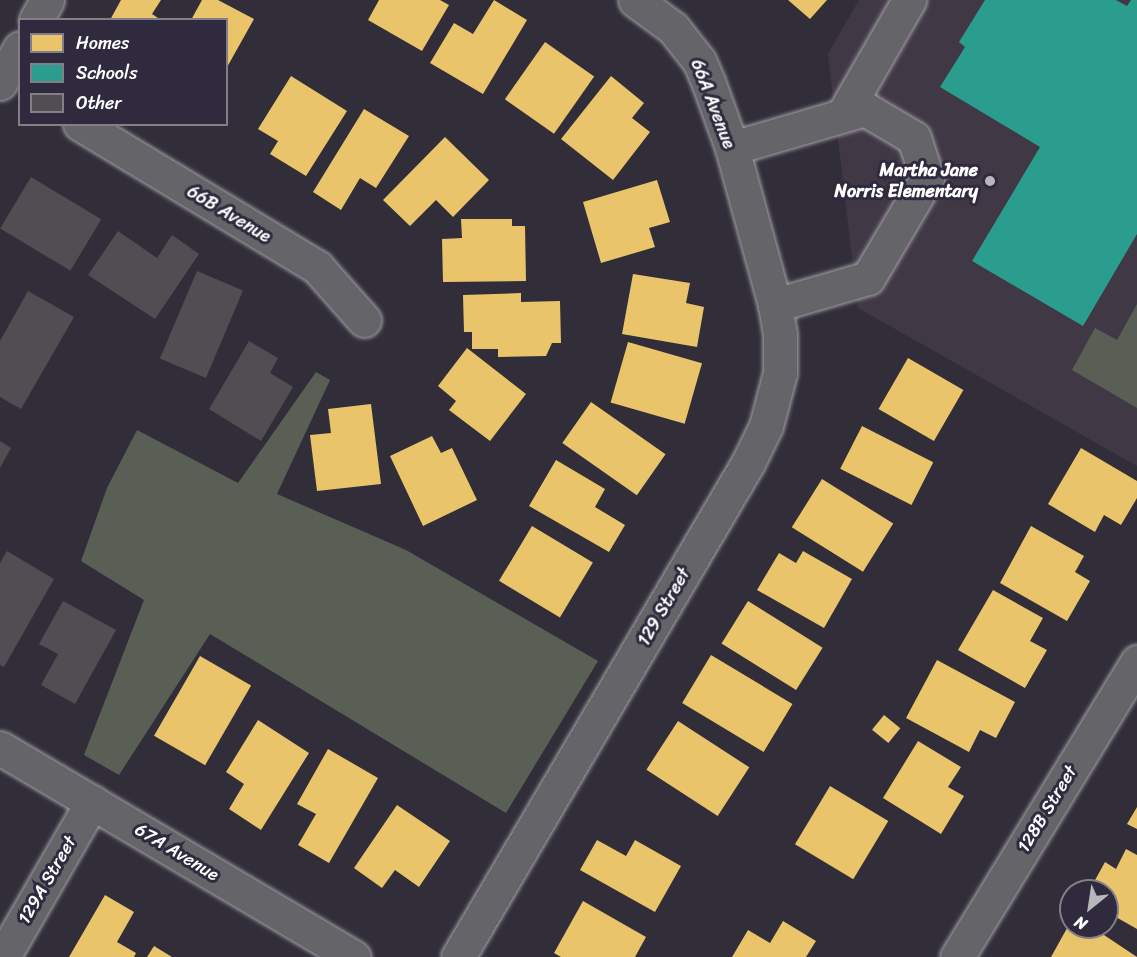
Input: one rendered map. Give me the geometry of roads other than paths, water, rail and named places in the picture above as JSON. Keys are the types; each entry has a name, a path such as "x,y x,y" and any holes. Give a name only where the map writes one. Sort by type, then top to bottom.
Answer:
{"street":[{"path":"37,18 47,0"},
{"name":"66A Avenue","path":"635,0 673,28 699,60 732,148 756,232"},
{"path":"843,115 909,0"},
{"path":"7,83 18,53"},
{"path":"732,148 865,109 914,138 927,178 868,278 775,305"},
{"name":"66B Avenue","path":"83,126 317,267 364,320"},
{"name":"129 Street","path":"458,957 753,454 766,426 780,374 780,334 756,232"},
{"name":"128B Street","path":"957,957 1137,662"},
{"name":"67A Avenue","path":"0,748 354,957"},
{"name":"129A Street","path":"3,957 92,802"}],"place":[{"name":"Martha Jane Norris Elementary","path":"990,181"}]}
